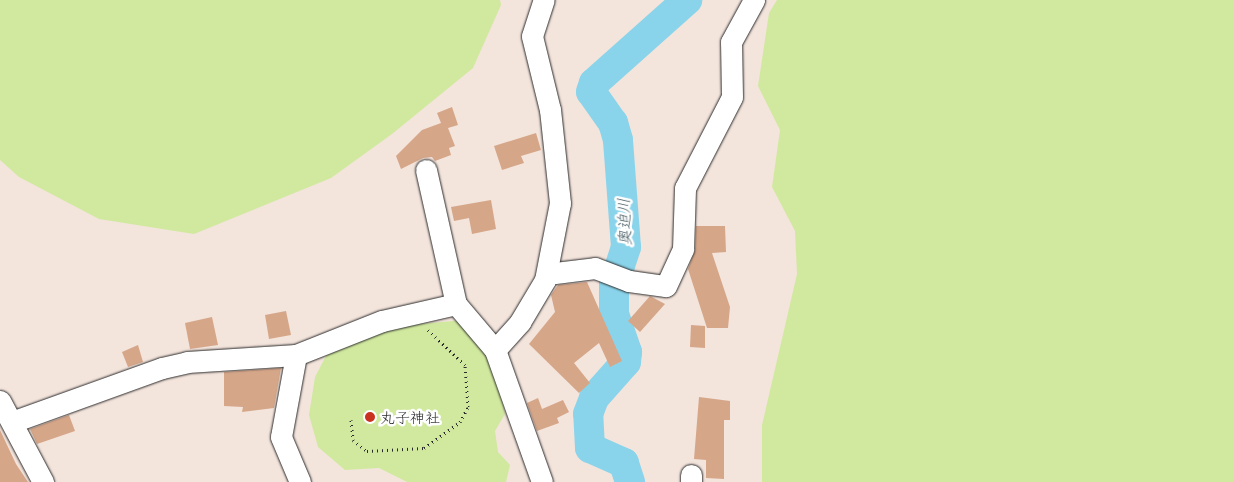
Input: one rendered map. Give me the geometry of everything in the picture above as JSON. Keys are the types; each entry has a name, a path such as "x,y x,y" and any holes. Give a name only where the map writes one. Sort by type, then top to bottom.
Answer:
{"street":[{"path":"495,350 520,322 547,274 560,180 532,36 544,0"},
{"path":"547,274 595,268 629,281 666,286 683,249 685,188 732,97 731,42 754,0"},
{"path":"426,170 456,304 495,350 542,482"},
{"path":"12,422 187,362 296,355 404,315 456,304"},
{"path":"296,355 281,437 300,482"},
{"path":"0,401 43,482"}],"path":[{"path":"350,420 353,440 368,451 424,448 444,437 468,407 465,365 458,354 404,315"}],"green space":[{"path":"0,0 500,0 501,5 473,68 392,134 331,178 194,234 99,219 19,177 0,160"},
{"path":"777,0 1234,0 1234,482 762,482 762,425 797,274 795,231 772,187 780,130 758,86 769,13"},
{"path":"464,320 476,330 499,379 505,414 495,431 498,452 510,465 506,482 407,482 379,468 345,470 318,447 309,415 315,377 328,352 386,327"}],"building":[{"path":"452,107 458,125 448,128 455,146 449,148 451,155 435,161 432,157 423,158 401,169 396,156 422,130 441,123 437,113"},
{"path":"536,133 541,150 521,156 524,163 502,170 494,146"},
{"path":"491,200 496,229 472,234 469,218 454,221 451,207"},
{"path":"696,226 725,226 726,252 712,253 730,307 728,328 707,328 688,269 695,250"},
{"path":"587,282 622,361 610,367 599,343 574,363 590,383 579,393 529,344 555,312 551,295 558,285"},
{"path":"650,296 665,304 640,332 628,321"},
{"path":"286,311 291,335 269,339 265,315"},
{"path":"212,317 218,345 190,349 185,323"},
{"path":"691,325 705,326 705,348 690,347"},
{"path":"138,345 143,362 128,367 122,352"},
{"path":"281,368 274,408 242,412 243,407 224,406 224,372"},
{"path":"699,397 730,401 730,420 724,420 724,479 706,478 706,460 694,459"},
{"path":"538,398 542,409 563,400 569,412 557,418 559,423 537,431 527,403"},
{"path":"69,415 75,431 37,444 30,429"},
{"path":"0,430 16,464 28,482 0,482"}],"waterway":[{"name":"奥迫川","path":"630,482 624,463 590,448 588,414 594,398 626,362 627,352 614,314 614,284 626,247 618,140 613,123 591,92 594,83 687,0"}],"place":[{"name":"丸子神社","path":"370,417"}]}
